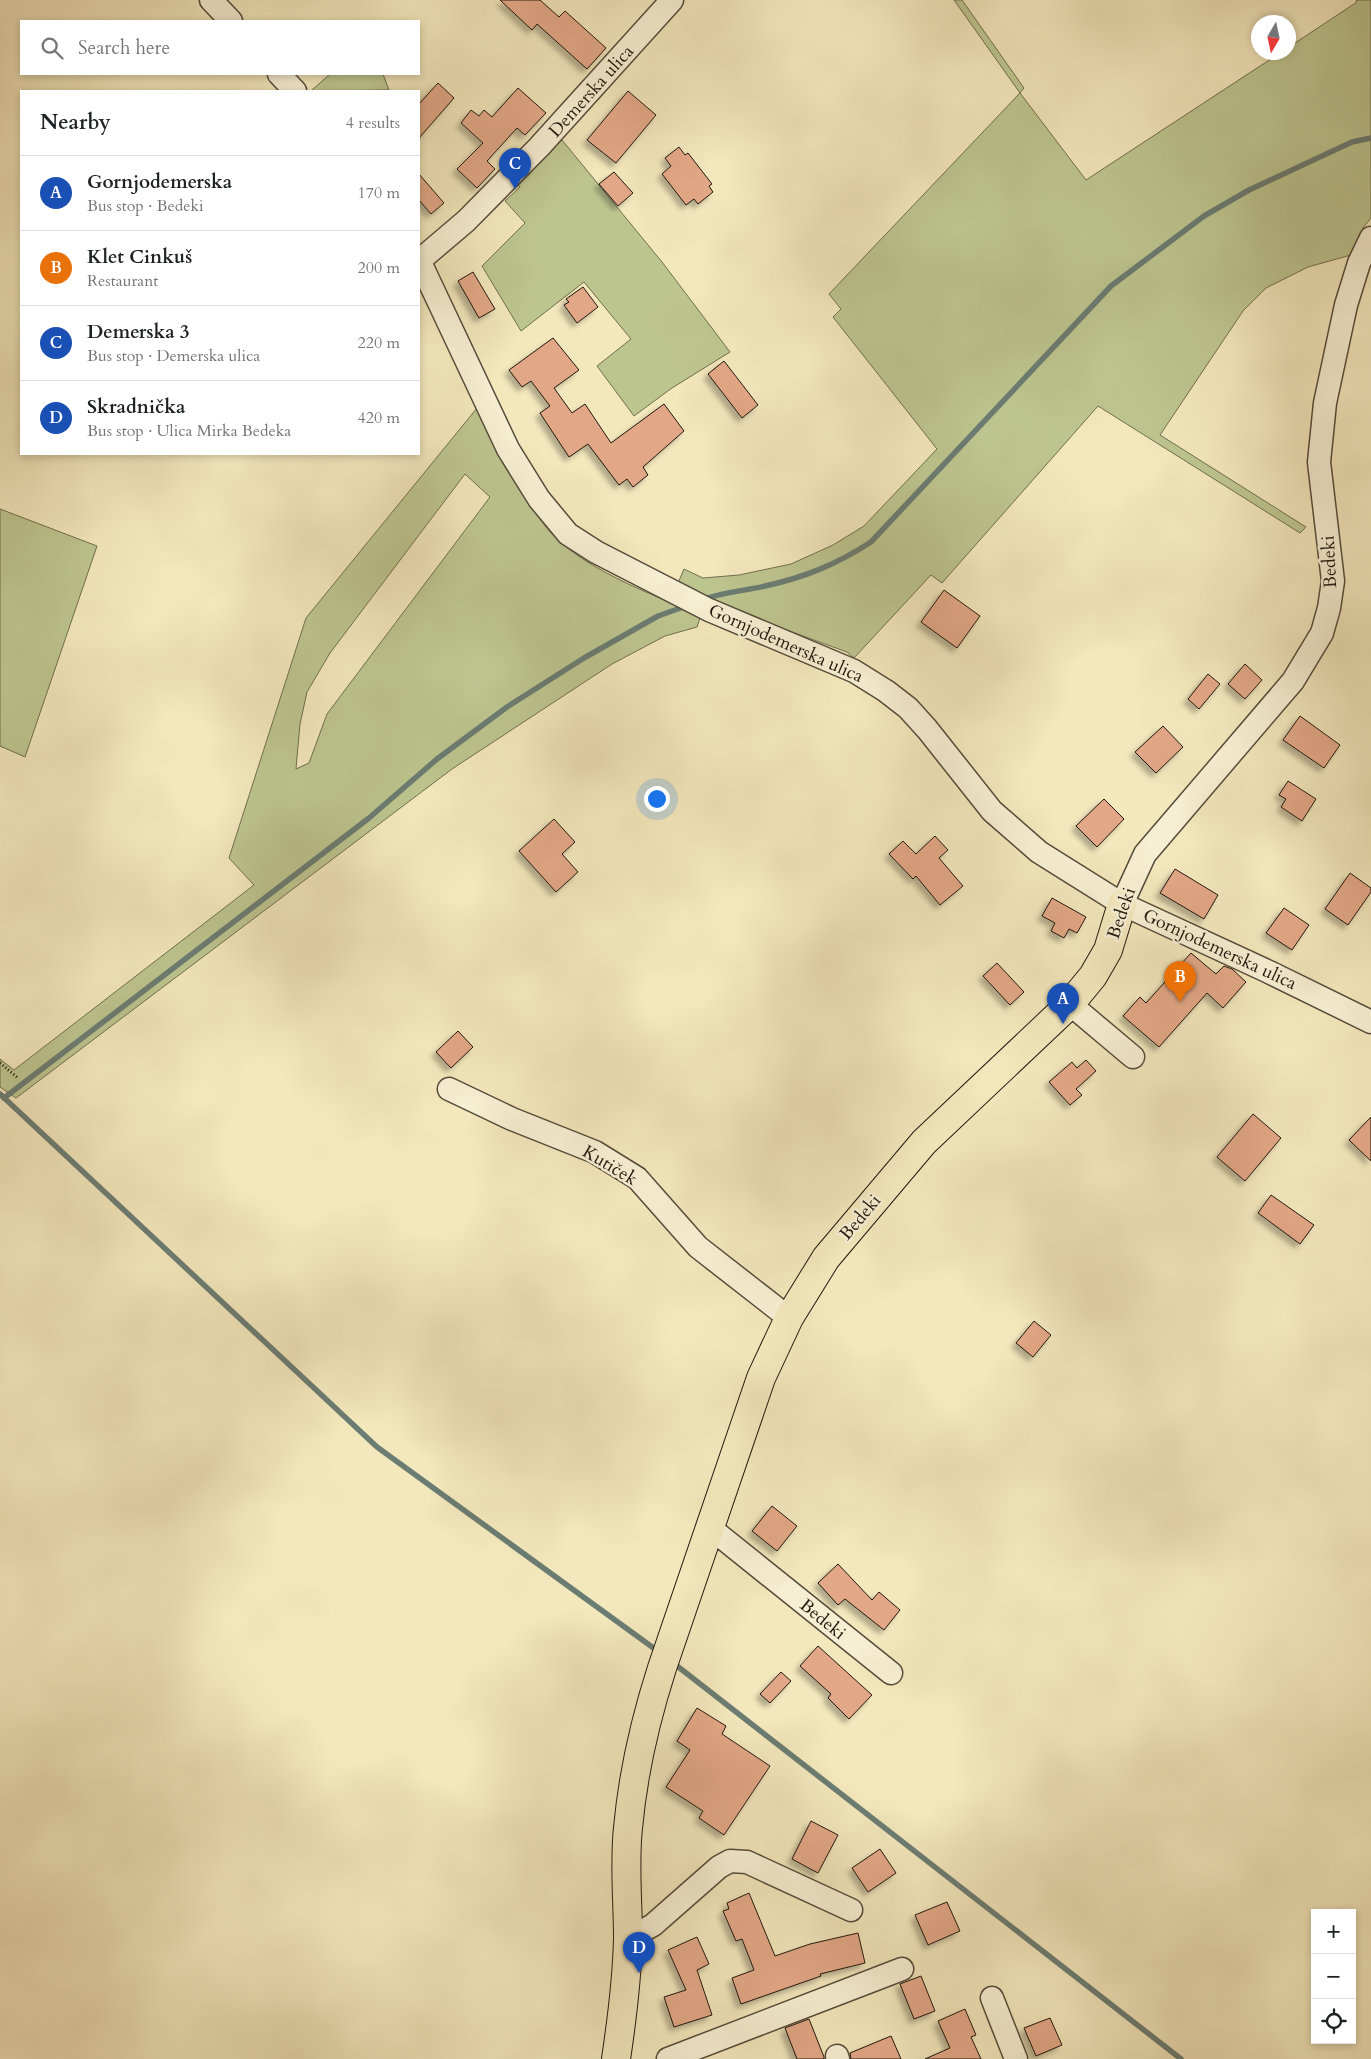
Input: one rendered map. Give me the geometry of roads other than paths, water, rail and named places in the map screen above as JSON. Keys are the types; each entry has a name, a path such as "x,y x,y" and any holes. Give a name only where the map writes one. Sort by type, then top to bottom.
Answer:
{"main road":[{"name":"Bedeki","path":"616,2059 624,1997 628,1939 627,1830 633,1786 648,1713 709,1527 761,1378 789,1318 826,1258 924,1142 1070,1004 1102,962 1122,904"}],"street":[{"path":"211,0 230,20"},
{"name":"Demerska ulica","path":"420,259 466,221 539,147 672,0"},
{"path":"280,75 295,90"},
{"name":"Bedeki","path":"1122,904 1145,854 1293,681 1322,633 1330,608 1333,581 1319,462 1325,403 1346,305 1359,263 1371,238"},
{"name":"Gornjodemerska ulica","path":"420,262 508,448 552,517 568,534 596,552 709,610 854,671 886,691 908,708 992,810 1039,852 1122,904 1269,972 1371,1022"},
{"path":"1070,1004 1133,1057"},
{"name":"Kutiček","path":"449,1089 512,1119 595,1152 637,1178 698,1247 789,1318"},
{"name":"Bedeki","path":"709,1527 890,1673"},
{"path":"628,1939 653,1925 719,1867 730,1860 747,1862 851,1910"},
{"path":"668,2059 902,1969"},
{"path":"992,1998 1016,2059"}],"waterway":[{"path":"702,600 808,574 846,557 871,542 1111,286 1204,216 1249,190 1352,142 1371,138"},
{"path":"4,1098 369,818 437,759 507,707 584,658 658,616 686,606"},
{"path":"0,1094 377,1447 659,1652"},
{"path":"672,1662 1181,2059"}],"place":[{"name":"Demerska 3","path":"515,189"},
{"name":"Klet Cinkuš","path":"1180,1002"},
{"name":"Gornjodemerska","path":"1063,1024"},
{"name":"Skradnička","path":"639,1973"}]}
